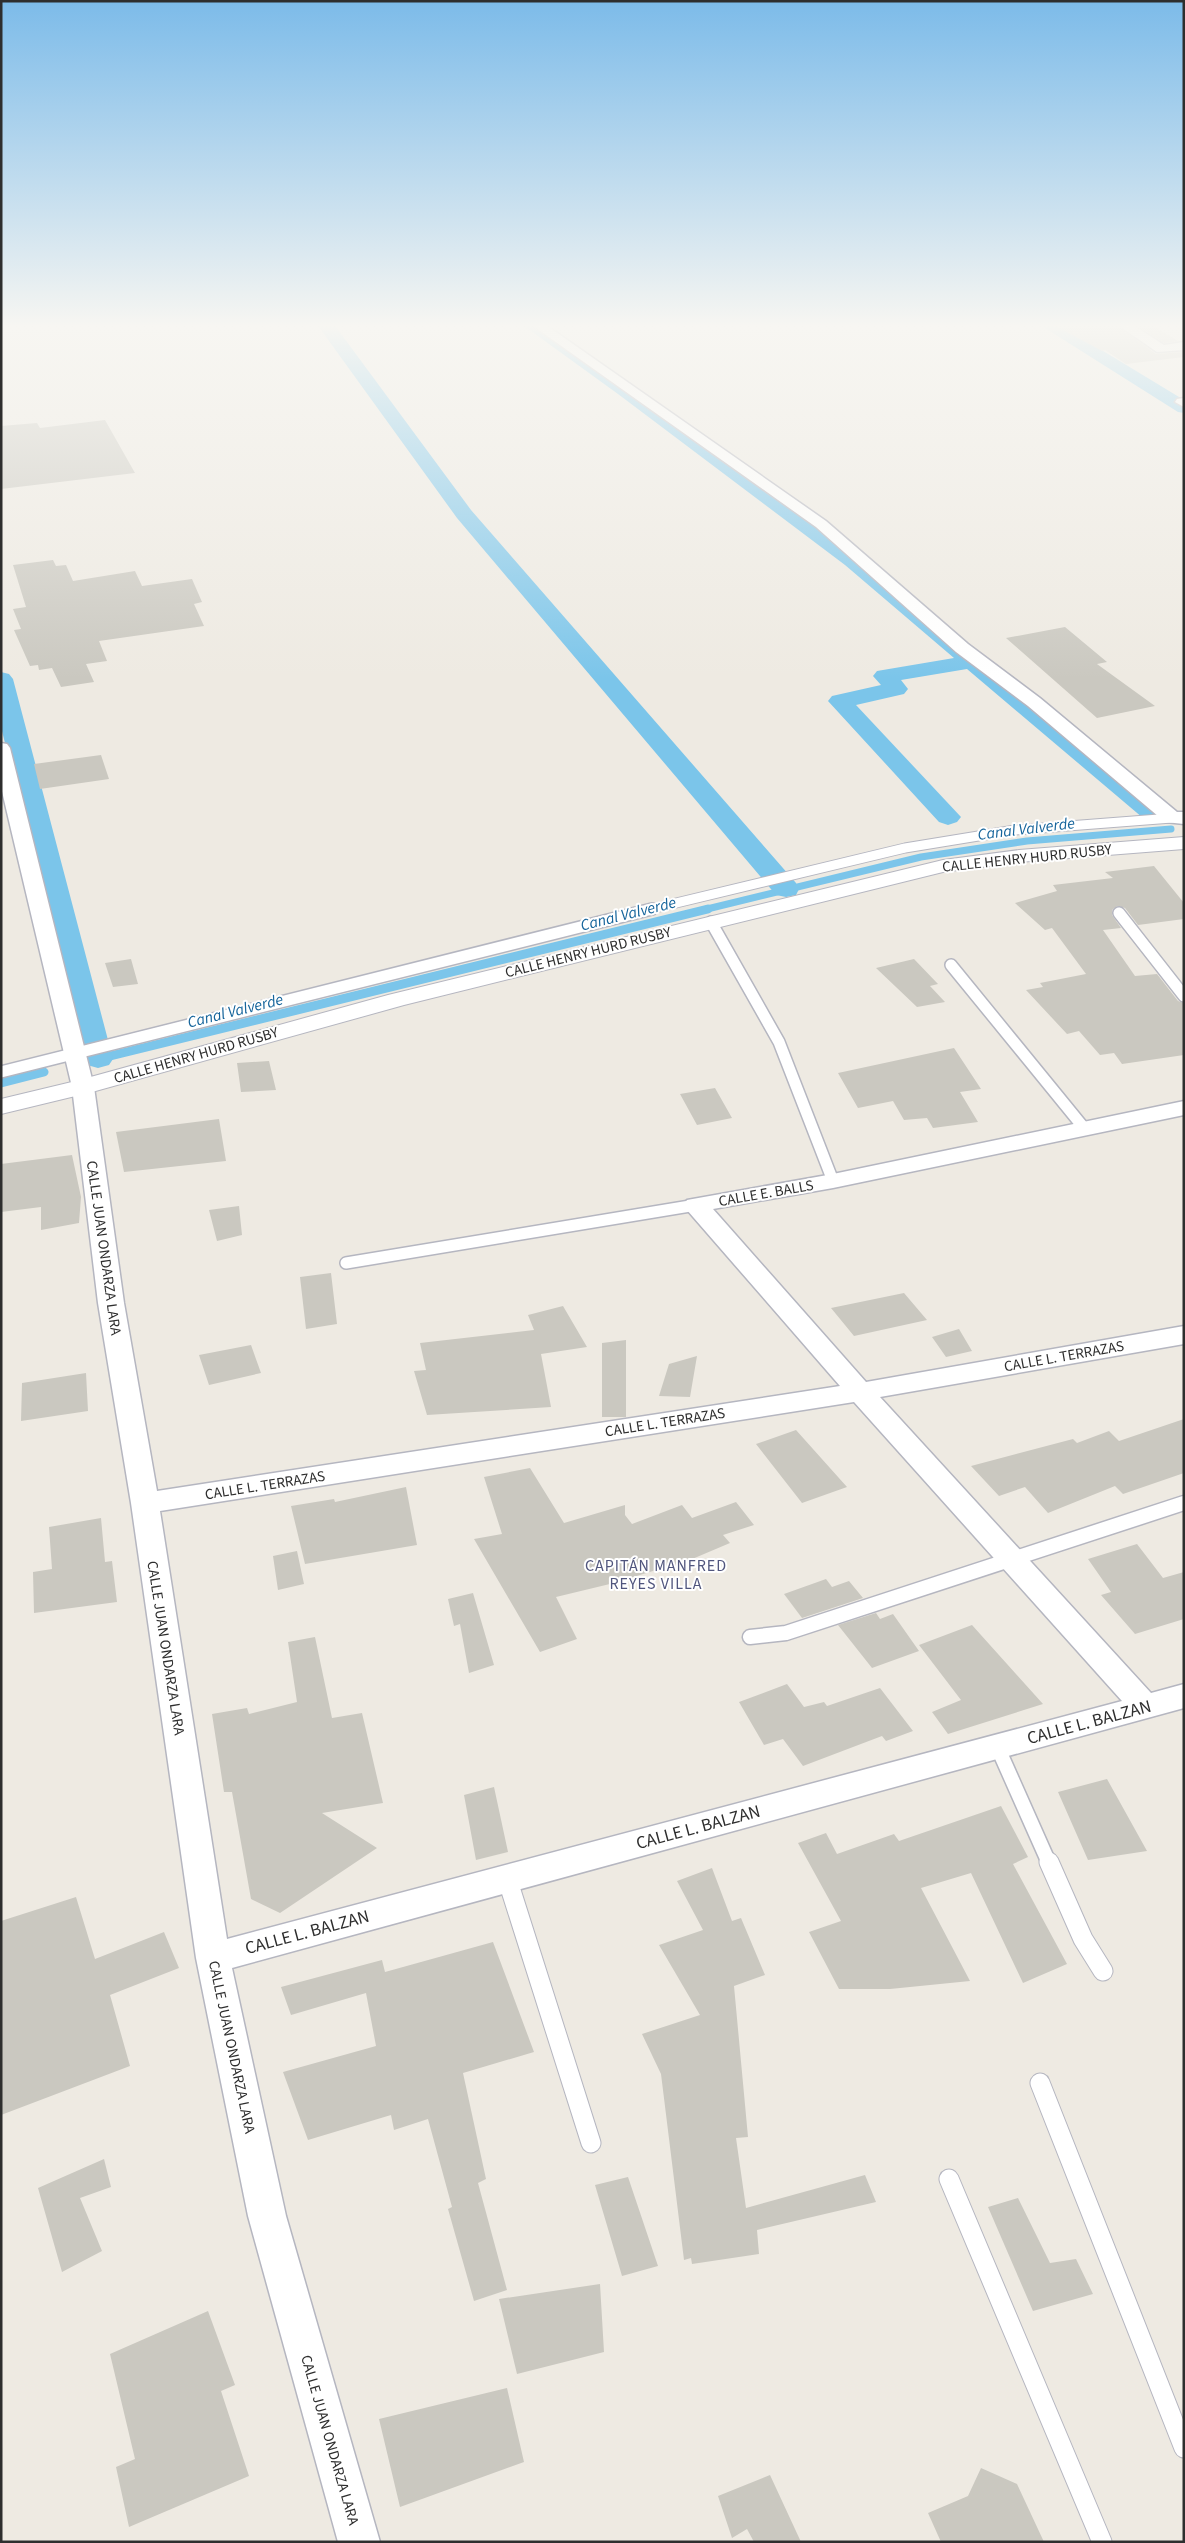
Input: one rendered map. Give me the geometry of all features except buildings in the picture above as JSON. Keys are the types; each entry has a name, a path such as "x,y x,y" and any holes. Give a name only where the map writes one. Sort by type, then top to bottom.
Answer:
{"street":[{"path":"704,442 821,524 962,648 1034,702 1178,818"},
{"name":"CALLE JUAN ONDARZA LARA","path":"1,748 82,1087 111,1303 145,1503 213,1958 267,2216 359,2542"},
{"name":"CALLE HENRY HURD RUSBY","path":"1,1107 82,1087 396,1000 943,866 1019,856 1184,843"},
{"name":"CALLE E. BALLS","path":"696,1205 833,1181 1184,1108"},
{"path":"696,1205 860,1392 1145,1706"},
{"name":"CALLE L. TERRAZAS","path":"145,1503 860,1392 1184,1335"},
{"name":"CALLE L. BALZAN","path":"213,1958 1184,1696"}],"lane":[{"name":"CALLE HENRY HURD RUSBY","path":"1,1072 74,1052 211,1021 458,956 905,848 1015,830 1178,818"},
{"path":"1119,913 1184,996"},
{"path":"711,922 779,1042 833,1181"},
{"path":"951,965 1084,1128"},
{"name":"CALLE E. BALLS","path":"346,1262 696,1205"},
{"path":"750,1636 786,1633 1011,1558 1184,1504"},
{"path":"997,1746 1083,1939 1102,1971"},
{"path":"506,1878 591,2144"},
{"path":"1040,2083 1184,2448"},
{"path":"948,2179 1102,2542"}],"waterway":[{"path":"411,442 464,514 786,889"},
{"path":"693,442 852,561 1152,813"},
{"path":"948,817 840,701 896,689 885,676 971,662"},
{"path":"1,679 98,1059"},
{"name":"Canal Valverde","path":"703,910 921,857 1027,841 1171,829"},
{"name":"Canal Valverde","path":"98,1059 708,909"},
{"name":"Canal Valverde","path":"1,1083 44,1072"}],"district":[{"name":"CAPITÁN MANFRED REYES VILLA","path":"656,1574"}]}
